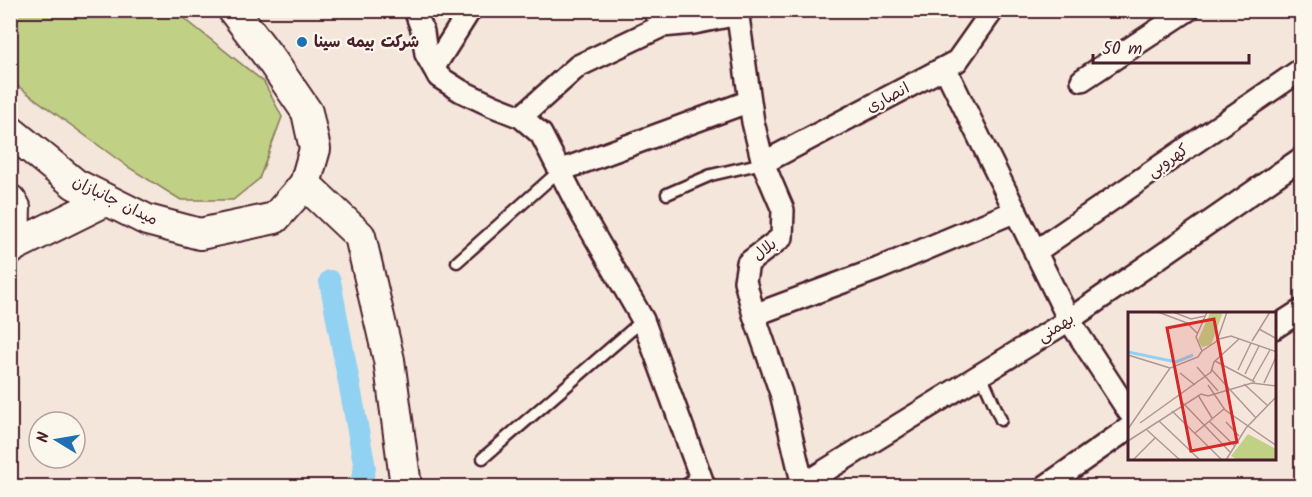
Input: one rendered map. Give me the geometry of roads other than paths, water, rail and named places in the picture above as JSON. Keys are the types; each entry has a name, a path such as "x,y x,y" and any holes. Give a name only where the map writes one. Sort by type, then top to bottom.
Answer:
{"main road":[{"name":"میدان جانبازان","path":"10,131 75,184 147,220 200,234 275,218 305,184 315,149 308,112 233,10"},
{"path":"305,184 360,236 389,360 406,486"},
{"path":"10,200 15,207 12,248"},
{"path":"12,248 106,200"}],"street":[{"path":"415,10 423,32 426,54 440,76 461,91 521,117 541,134 559,171 643,320 696,482"},
{"path":"434,67 470,10"},
{"name":"انصاری","path":"763,162 957,61 993,10"},
{"path":"1082,80 1188,10"},
{"path":"521,117 578,66 662,26 694,23 739,12"},
{"name":"بلال","path":"739,12 753,122 763,162 783,210 782,237 748,263 745,281 754,315 782,393 803,486"},
{"path":"945,68 1069,320 1128,410"},
{"name":"کهروبی","path":"1035,252 1302,69"},
{"path":"559,171 750,101"},
{"name":"بهمنی","path":"803,486 1069,320 1302,158"},
{"path":"754,315 878,269 1016,211"},
{"path":"1276,327 1302,310"},
{"path":"1046,486 1128,429"}],"lane":[{"path":"645,10 662,26"},
{"path":"667,194 711,174 763,162"},
{"path":"458,262 559,171"},
{"path":"483,458 643,320"},
{"path":"981,374 1001,420"}],"waterway":[{"path":"330,281 365,468 360,486"}],"place":[{"name":"شرکت بیمه سینا","path":"302,42"}]}
